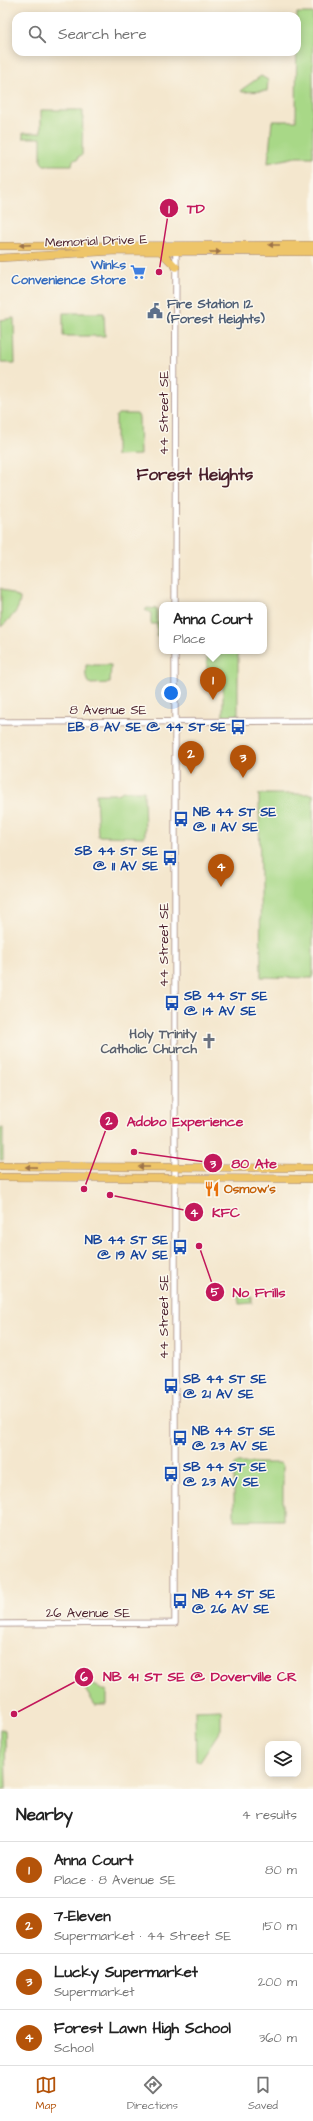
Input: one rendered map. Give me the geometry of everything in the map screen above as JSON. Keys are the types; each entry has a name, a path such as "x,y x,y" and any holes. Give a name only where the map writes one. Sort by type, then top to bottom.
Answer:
{"main road":[{"name":"Memorial Drive E","path":"0,258 83,252 160,251 176,248 313,245"},
{"name":"Memorial Drive E","path":"0,246 176,248 313,252"},
{"path":"160,251 176,267"},
{"path":"0,1166 313,1168"},
{"path":"0,1178 313,1179"}],"street":[{"name":"44 Street SE","path":"175,602 176,248"},
{"name":"44 Street SE","path":"175,654 175,1623"},
{"name":"8 Avenue SE","path":"0,722 313,721"},
{"name":"26 Avenue SE","path":"0,1624 175,1623"}],"green space":[{"path":"301,13 313,13 313,157 296,157 268,163 272,121 296,121 297,56 301,56"},
{"path":"261,76 268,80 267,91 242,92 241,90"},
{"path":"41,110 83,110 82,155 79,156 78,159 73,160 72,165 44,165 41,162 41,138 23,138 23,133 41,133"},
{"path":"63,313 104,313 105,336 63,336"},
{"path":"14,318 15,363 1,363 0,320"},
{"path":"118,414 137,414 139,417 140,455 116,456 116,416"},
{"path":"1,588 20,598 20,603 16,611 1,627"},
{"path":"147,608 157,609 159,636 157,636 157,624 151,624 151,613 145,610"},
{"path":"207,654 238,654 238,716 223,717 223,671 207,670"},
{"path":"86,665 111,665 110,683 91,684 86,678"},
{"path":"123,791 144,791 145,837 98,836 96,794 118,794"},
{"path":"259,794 313,794 313,978 261,977"},
{"path":"0,1128 3,1128 3,1160 0,1160"},
{"path":"238,1295 247,1295 247,1297 252,1297 252,1303 239,1304"},
{"path":"236,1463 280,1463 283,1466 283,1520 234,1520 234,1467"},
{"path":"89,1683 107,1691 107,1705 95,1705 84,1688"},
{"path":"221,1709 221,1729 200,1761 196,1761 195,1710"},
{"path":"0,1730 5,1730 6,1789 0,1789"}],"place":[{"name":"Winks Convenience Store","path":"138,272"},
{"name":"TD","path":"159,272"},
{"name":"Fire Station 12 (Forest Heights)","path":"155,311"},
{"name":"Anna Court","path":"213,700"},
{"name":"EB 8 AV SE @ 44 ST SE","path":"238,727"},
{"name":"7-Eleven","path":"191,774"},
{"name":"Lucky Supermarket","path":"243,778"},
{"name":"NB 44 ST SE @ 11 AV SE","path":"181,819"},
{"name":"SB 44 ST SE @ 11 AV SE","path":"170,858"},
{"name":"Forest Lawn High School","path":"221,887"},
{"name":"SB 44 ST SE @ 14 AV SE","path":"172,1003"},
{"name":"Holy Trinity Catholic Church","path":"209,1041"},
{"name":"80 Ate","path":"134,1152"},
{"name":"Adobo Experience","path":"84,1189"},
{"name":"Osmow's","path":"212,1189"},
{"name":"KFC","path":"110,1195"},
{"name":"No Frills","path":"199,1246"},
{"name":"NB 44 ST SE @ 19 AV SE","path":"180,1247"},
{"name":"SB 44 ST SE @ 21 AV SE","path":"171,1386"},
{"name":"NB 44 ST SE @ 23 AV SE","path":"180,1438"},
{"name":"SB 44 ST SE @ 23 AV SE","path":"171,1474"},
{"name":"NB 44 ST SE @ 26 AV SE","path":"180,1601"},
{"name":"NB 41 ST SE @ Doverville CR","path":"14,1714"}],"district":[{"name":"Forest Heights","path":"195,475"}]}
